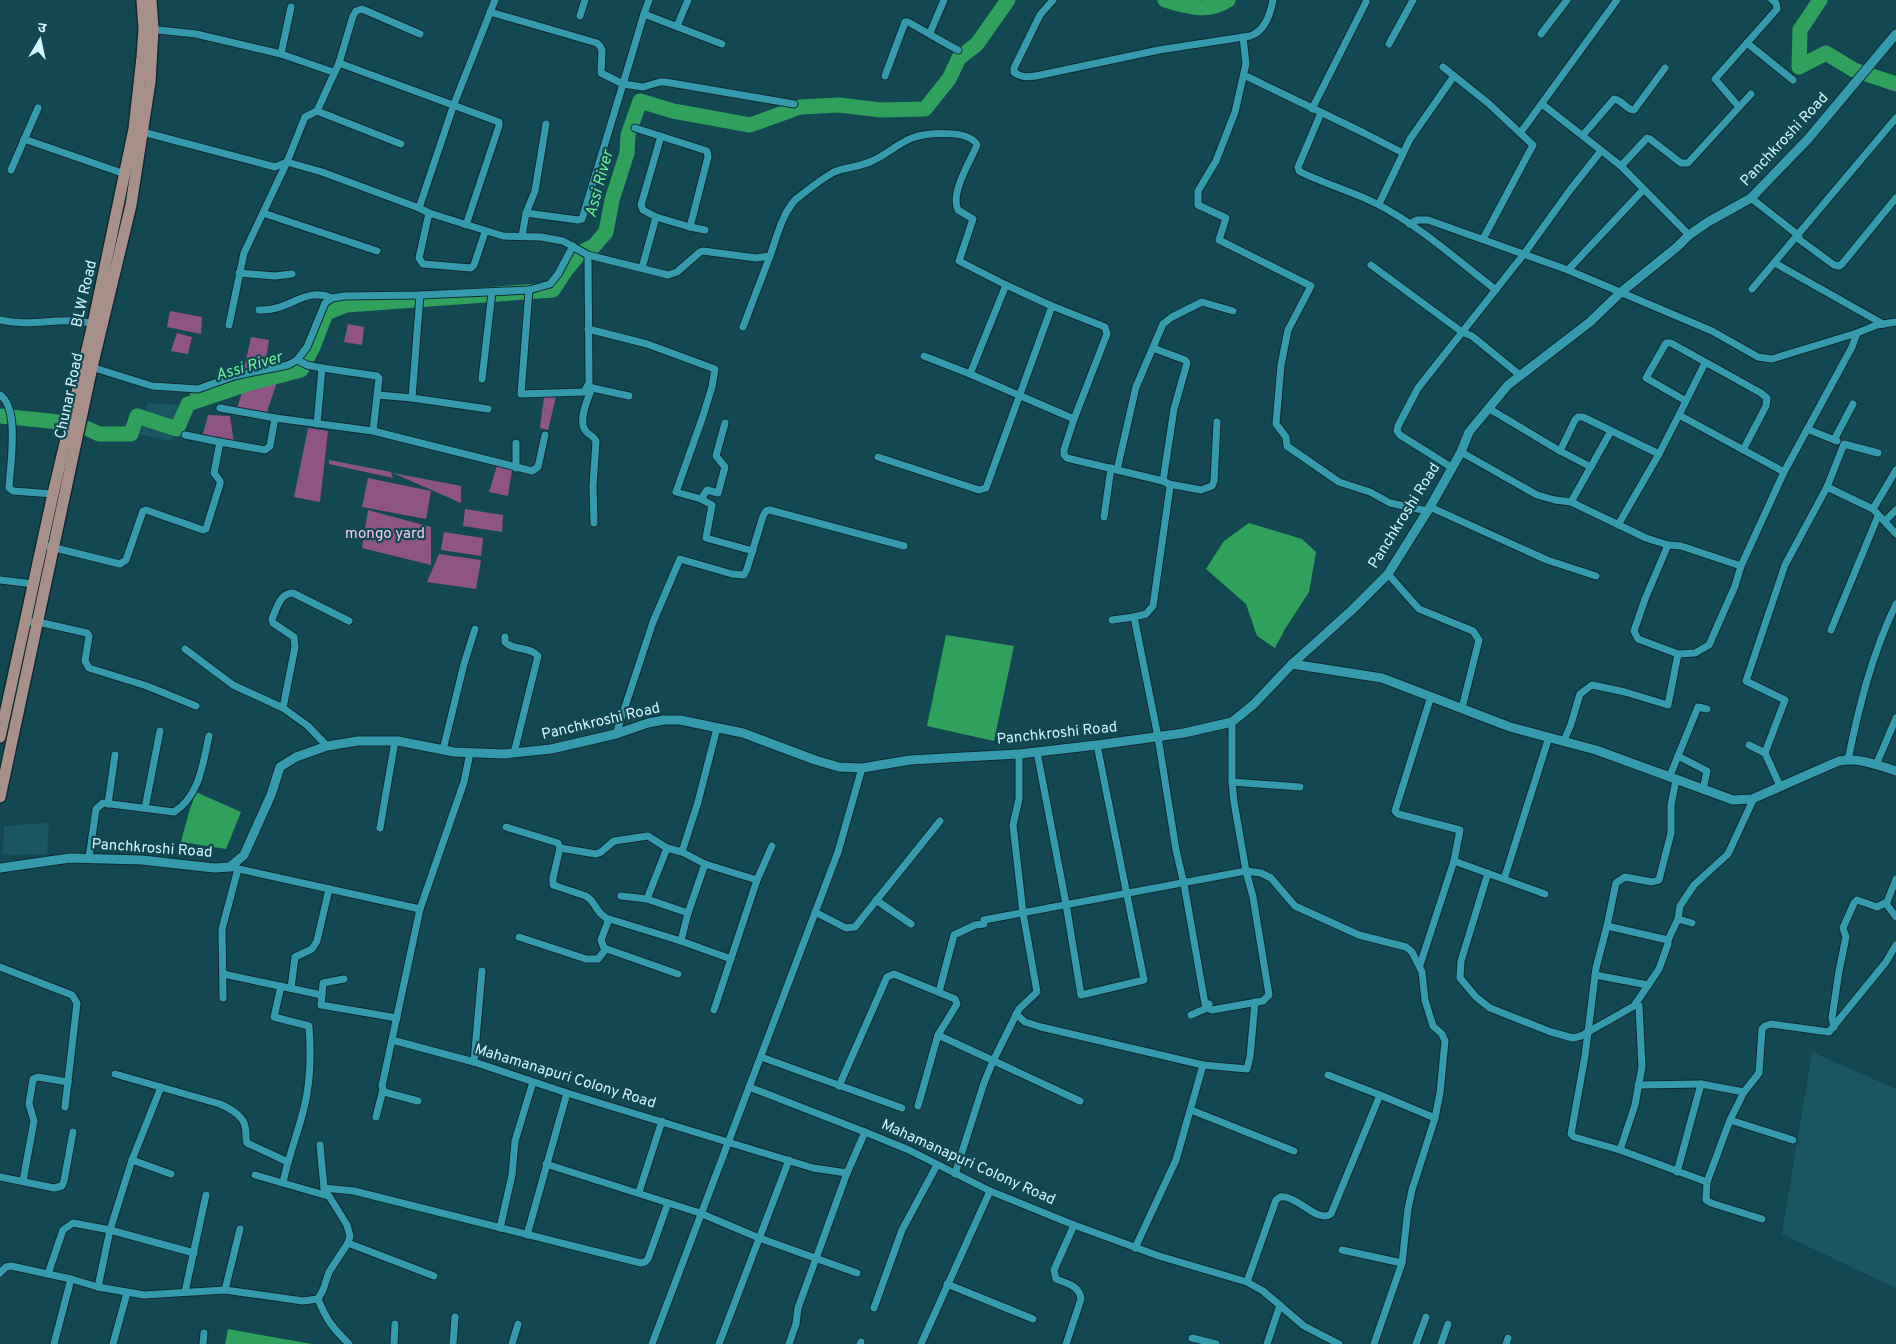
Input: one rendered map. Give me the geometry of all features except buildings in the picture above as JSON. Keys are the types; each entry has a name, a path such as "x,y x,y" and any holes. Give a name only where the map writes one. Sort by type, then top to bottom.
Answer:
{"main road":[{"name":"BLW Road","path":"0,737 32,622 34,584 48,546 53,494 72,434 94,324 118,237 125,174 138,131 140,83 149,29 142,0"},
{"path":"149,29 151,0"},
{"name":"Chunar Road","path":"87,366 118,237 131,204 138,131"},
{"name":"Chunar Road","path":"0,796 32,622 72,434"}],"street":[{"path":"419,208 454,104 495,0"},
{"path":"580,16 585,0"},
{"path":"526,213 582,219 649,0"},
{"path":"677,26 688,0"},
{"path":"930,33 944,0"},
{"path":"1053,0 1040,15 1014,68 1014,72 1018,75 1024,77 1036,76 1159,50 1255,34 1264,25 1273,0"},
{"path":"1389,44 1413,0"},
{"path":"1541,34 1566,0"},
{"path":"1521,132 1617,0"},
{"path":"1739,107 1715,79 1777,9 1776,3 1772,0"},
{"path":"1312,109 1366,2"},
{"path":"281,54 291,7"},
{"path":"316,111 339,63 356,11 362,9 420,34"},
{"path":"490,12 597,43 602,50 601,73 623,84 643,87 665,82 794,104"},
{"path":"644,14 722,44"},
{"path":"885,76 903,24 908,22 958,50"},
{"path":"149,29 196,34 281,54 334,72"},
{"name":"Panchkroshi Road","path":"0,868 70,858 89,858 142,860 214,868 234,868 244,855 271,795 280,768 296,757 327,746 358,741 396,741 470,753 514,753 552,749 616,734 648,723 680,720 743,733 839,767 862,768 910,760 1019,754 1097,745 1158,737 1232,722 1254,704 1292,664 1352,610 1388,574 1461,452 1469,432 1508,385 1590,322 1620,293 1689,235 1751,198 1808,139 1896,34"},
{"path":"1243,37 1246,64 1235,112 1216,161 1198,191 1198,205 1226,218 1219,240 1311,286 1288,330 1281,364 1276,424 1286,437 1288,446 1338,482 1370,492 1390,502 1428,509 1547,560 1596,576"},
{"path":"1747,43 1793,80"},
{"path":"339,63 499,122 466,225"},
{"path":"1443,67 1521,132 1531,141 1533,148 1483,239"},
{"path":"1583,135 1614,99 1618,99 1631,110 1634,110 1665,68"},
{"path":"1379,204 1410,139 1454,76"},
{"path":"1248,77 1403,154"},
{"path":"1622,166 1646,138 1650,139 1681,163 1688,163 1751,94"},
{"path":"1542,104 1622,166 1643,190 1689,235"},
{"path":"11,170 38,108"},
{"path":"229,325 244,253 287,162 305,117 316,111 401,144"},
{"path":"1321,113 1298,167 1299,171 1379,204 1409,224 1496,290"},
{"path":"1752,289 1896,118"},
{"path":"522,236 526,213 535,191 546,124"},
{"path":"635,128 705,149 708,154 690,227"},
{"path":"138,131 275,167 287,162 322,172 429,213 485,232 503,236 549,238 563,241 581,251 671,275 704,251 756,258 770,256"},
{"path":"743,328 785,216 796,198 829,176 870,162 911,138 924,135 950,134 973,139 977,145 955,200 958,210 973,219 959,261 1006,285 1105,327 1107,330 1064,450 1067,458 1201,490 1212,486 1214,481 1217,422"},
{"path":"661,136 641,208 656,217 705,230"},
{"path":"24,139 125,174"},
{"path":"1451,467 1400,435 1397,431 1398,426 1418,388 1524,254 1601,151"},
{"path":"1568,270 1643,190"},
{"path":"1751,198 1798,235 1800,240 1838,266 1842,264 1896,198"},
{"path":"263,212 377,251"},
{"path":"429,213 419,258 423,264 471,268 474,265 485,232"},
{"path":"642,268 656,217"},
{"path":"1409,224 1417,220 1428,220 1568,270 1712,331 1758,357 1766,359 1784,356 1883,324 1896,322"},
{"path":"260,310 274,310 317,294 332,298 344,296 420,298 529,292 550,284 581,251"},
{"path":"581,251 588,329 590,387 583,422 585,431 594,437 596,441 592,486 594,523"},
{"path":"1775,262 1883,324"},
{"path":"1372,265 1462,332 1472,336 1520,376"},
{"path":"239,273 275,276 292,274"},
{"path":"970,374 1006,285"},
{"path":"529,292 521,394 581,393 590,387 629,396"},
{"path":"482,379 492,294"},
{"path":"87,366 152,386 198,389 234,376 288,366 297,360 307,347 325,303 332,298"},
{"path":"412,398 420,298"},
{"path":"1104,517 1114,469 1136,387 1163,324 1172,317 1202,302 1233,311"},
{"path":"878,457 978,490 987,487 1052,306"},
{"path":"0,320 26,324 79,321 94,324"},
{"path":"588,329 647,344 714,369 712,387 676,492 701,499 712,505 706,538 753,551"},
{"path":"1668,545 1645,598 1634,631 1638,639 1678,654 1695,653 1709,645 1735,586 1741,566 1784,472 1852,347 1857,333"},
{"path":"1686,401 1646,378 1666,343 1671,343 1768,398 1766,406 1743,450"},
{"path":"1112,620 1146,614 1152,606 1170,487 1166,482 1174,409 1187,363 1185,360 1153,348"},
{"path":"924,356 1074,419"},
{"path":"297,360 307,365 322,368 375,374 379,378 374,431"},
{"path":"1618,525 1659,454 1705,362"},
{"path":"317,424 322,368"},
{"path":"0,395 6,400 12,418 9,488 53,494"},
{"path":"378,395 488,409"},
{"path":"1834,440 1853,404"},
{"path":"220,408 275,418 374,431 516,468 536,470 545,435"},
{"path":"1488,408 1560,451 1591,467"},
{"path":"1679,415 1784,472"},
{"path":"1560,451 1575,420 1578,417 1583,417 1659,454"},
{"path":"185,435 265,450 270,446 275,418"},
{"path":"701,499 707,490 718,493 725,467 716,456 725,423"},
{"path":"1807,429 1844,444 1878,453"},
{"path":"1571,502 1611,431"},
{"path":"48,546 120,564 124,563 144,510 203,530 206,528 220,484 214,472 220,442"},
{"path":"516,443 516,468"},
{"path":"1765,753 1785,700 1746,681 1785,565 1826,487 1844,444"},
{"path":"1461,452 1537,495 1571,502 1646,538 1668,545 1681,546 1741,566"},
{"path":"1873,509 1896,470"},
{"path":"1826,487 1873,509 1896,534"},
{"path":"616,734 653,622 680,559 742,575 746,573 765,512 770,510 904,546"},
{"path":"1885,521 1896,510"},
{"path":"1832,630 1878,516"},
{"path":"1388,574 1419,609 1473,631 1477,635 1479,640 1462,708"},
{"path":"0,580 34,584"},
{"path":"283,708 294,647 294,637 273,623 272,619 284,596 288,593 293,593 349,621"},
{"path":"1848,760 1858,711 1876,648 1896,604"},
{"path":"1134,617 1158,737 1176,850 1184,884 1205,1004 1212,1010 1263,1001 1269,995 1232,782 1232,722"},
{"path":"32,622 88,633 84,661 89,668 147,686 196,706"},
{"path":"443,750 464,664 475,629"},
{"path":"505,637 505,642 510,646 535,652 538,656 514,753"},
{"path":"185,649 233,685 283,708 308,726 327,746"},
{"path":"1564,741 1580,694 1592,685 1625,692 1668,706 1678,654"},
{"path":"1292,664 1382,678 1510,726 1596,750 1733,800 1743,801 1754,798 1839,762 1848,760 1896,771"},
{"path":"1419,966 1454,861 1460,830 1398,814 1395,811 1431,696"},
{"path":"1707,709 1698,708 1678,756 1670,805 1671,833 1659,880 1652,882 1624,877 1616,883 1595,975 1585,1056 1571,1134 1574,1137 1620,1150 1707,1182"},
{"path":"1876,765 1896,718"},
{"path":"682,852 698,802 717,728"},
{"path":"145,808 160,731"},
{"path":"89,858 96,809 100,804 174,812 194,792 209,736"},
{"path":"1504,879 1549,737"},
{"path":"380,828 396,741"},
{"path":"1037,752 1081,995 1144,980 1097,745"},
{"path":"1749,746 1765,753 1780,786"},
{"path":"376,1117 420,909 464,782 470,753"},
{"path":"955,1174 984,1083 993,1061 1019,1009 1037,992 1023,913 1013,825 1019,799 1019,754"},
{"path":"108,804 115,755"},
{"path":"1678,756 1707,771 1703,790"},
{"path":"652,1344 838,852 862,768"},
{"path":"1232,782 1300,787"},
{"path":"1488,873 1460,961 1460,978 1476,998 1490,1008 1573,1038 1634,1006 1659,969 1668,940 1678,919 1680,906 1694,885 1728,854 1754,798"},
{"path":"815,912 846,928 855,926 940,821"},
{"path":"506,827 555,841 560,848 590,853 599,853 614,841 645,836 655,839 667,848 682,852 705,864 758,880"},
{"path":"714,1010 758,880 772,846"},
{"path":"560,848 553,885 586,896 600,914 609,918 731,959"},
{"path":"647,899 667,848"},
{"path":"1454,861 1546,894"},
{"path":"681,941 688,913 705,864"},
{"path":"223,998 222,929 234,868 420,909"},
{"path":"939,992 954,935 975,925 1066,904 1184,884 1246,871 1261,873 1271,878 1291,903 1303,910 1359,935 1406,947 1412,952 1419,966 1425,1000 1433,1026 1442,1034 1445,1041 1436,1118 1412,1190 1402,1263 1374,1344"},
{"path":"1896,879 1887,902 1887,905 1896,917"},
{"path":"290,988 295,957 312,949 317,941 330,889"},
{"path":"621,896 647,899 688,913"},
{"path":"876,900 911,924"},
{"path":"1834,1027 1832,1018 1833,1008 1846,937 1843,928 1857,900 1877,907 1887,902"},
{"path":"609,918 601,940 602,946 678,974"},
{"path":"1678,919 1692,923"},
{"path":"1607,926 1668,940"},
{"path":"519,937 586,959 598,959 606,949"},
{"path":"1762,1219 1711,1203 1706,1200 1705,1196 1707,1182 1730,1120 1744,1092 1759,1073 1762,1029 1771,1024 1827,1033 1834,1027 1886,962 1896,945"},
{"path":"0,967 76,998 65,1107"},
{"path":"474,1062 482,971"},
{"path":"223,974 322,995"},
{"path":"839,1086 887,977 894,974 955,999 957,1004 938,1035 918,1106"},
{"path":"1595,975 1648,985"},
{"path":"344,979 323,983 321,1005 397,1018"},
{"path":"281,986 274,1017 309,1026 311,1055 308,1089 283,1183"},
{"path":"1016,1014 1026,1022 1041,1028 1203,1065 1247,1069 1250,1057 1254,1002"},
{"path":"1191,1015 1208,1006"},
{"path":"1620,1150 1635,1105 1642,1068 1640,1006"},
{"path":"938,1035 1080,1101"},
{"name":"Mahamanapuri Colony Road","path":"392,1040 474,1062 567,1093 813,1168 846,1173 865,1132 909,1150 990,1191 1074,1225 1135,1248 1247,1282 1280,1304 1304,1326 1339,1344"},
{"path":"761,1057 902,1108"},
{"path":"1135,1248 1176,1160 1203,1065"},
{"path":"116,1074 220,1104 228,1108 245,1124 247,1143 288,1162"},
{"path":"1328,1075 1436,1118"},
{"path":"23,1181 34,1121 29,1104 33,1079 38,1077 68,1082"},
{"path":"500,1228 512,1175 515,1141 533,1082"},
{"path":"1638,1085 1701,1084 1744,1092"},
{"path":"1677,1172 1701,1084"},
{"path":"98,1287 110,1230 132,1160 161,1087"},
{"path":"749,1087 776,1099 846,1123 865,1132"},
{"path":"383,1090 387,1093 418,1101"},
{"path":"527,1235 567,1093"},
{"path":"1247,1282 1276,1200 1280,1197 1289,1197 1321,1216 1329,1216 1331,1214 1380,1095"},
{"path":"1191,1110 1294,1151"},
{"path":"1730,1120 1793,1140"},
{"path":"639,1192 662,1121"},
{"path":"0,1177 54,1188 62,1186 73,1132"},
{"path":"320,1145 324,1188 347,1225 350,1236 348,1243 329,1272 318,1299 330,1326 349,1344"},
{"path":"132,1160 171,1174"},
{"path":"719,1344 789,1160"},
{"path":"546,1164 639,1192 700,1213 759,1238 858,1273"},
{"path":"874,1308 902,1230 937,1165"},
{"path":"789,1344 796,1324 798,1308 846,1173"},
{"path":"255,1175 328,1196"},
{"path":"324,1188 354,1191 641,1263 645,1262 668,1203"},
{"path":"921,1344 990,1191"},
{"path":"185,1292 206,1195"},
{"path":"48,1274 63,1230 67,1225 73,1223 110,1230 194,1253"},
{"path":"1066,1344 1081,1294 1074,1287 1056,1279 1054,1270 1074,1225"},
{"path":"225,1290 240,1229"},
{"path":"348,1243 434,1276"},
{"path":"1342,1250 1402,1263"},
{"path":"0,1273 6,1267 11,1266 71,1278 98,1287 144,1295 225,1290 303,1301 318,1299"},
{"path":"54,1344 71,1278"},
{"path":"947,1284 1033,1320"},
{"path":"113,1344 127,1293"},
{"path":"1267,1344 1280,1304"},
{"path":"453,1344 455,1317"},
{"path":"1416,1344 1426,1317"},
{"path":"394,1344 395,1324"},
{"path":"512,1344 518,1324"},
{"path":"1441,1344 1448,1324"},
{"path":"203,1344 204,1333"},
{"path":"1192,1338 1216,1344"}],"shaded area":[{"path":"148,403 179,405 172,424 143,414"},
{"path":"144,422 176,430 171,441 139,434"},
{"path":"1249,523 1302,539 1316,552 1309,592 1275,648 1257,636 1246,604 1206,569 1224,541"},
{"path":"946,635 1014,646 994,741 927,726"},
{"path":"196,792 241,812 226,849 181,842"},
{"path":"49,823 47,854 3,855 4,826"},
{"path":"1812,1052 1896,1089 1896,1288 1782,1234"},
{"path":"228,1329 312,1344 225,1344"}],"green space":[{"path":"170,311 202,317 201,334 167,327"},
{"path":"348,324 364,327 362,345 344,342"},
{"path":"177,333 192,337 188,354 171,351"},
{"path":"251,337 269,340 265,365 244,369"},
{"path":"278,379 267,412 237,408 243,390"},
{"path":"544,397 556,397 548,430 540,428"},
{"path":"208,415 230,416 234,443 202,437"},
{"path":"308,428 328,431 320,502 294,497"},
{"path":"329,460 391,472 393,478 329,464"},
{"path":"497,466 512,470 508,496 489,492"},
{"path":"393,473 461,486 461,503"},
{"path":"368,478 431,491 426,519 362,507"},
{"path":"465,509 503,515 502,532 463,526"},
{"name":"mongo yard","path":"368,510 431,527 431,565 362,548"},
{"path":"444,532 483,538 481,556 441,550"},
{"path":"439,554 481,560 476,589 427,582"}],"waterway":[{"name":"Assi River","path":"84,427 99,434 131,434 137,416 177,429 188,404 251,383 301,370 313,347 326,313 346,305 553,290 581,252 594,246 606,232 612,200 627,153 628,135 640,101 673,111 750,125 800,107 839,105 881,110 925,109 949,79 959,58 977,44 1008,0"},
{"name":"Assi River","path":"1165,0 1197,8 1221,4 1228,0"},
{"name":"Assi River","path":"1820,0 1800,30 1799,67 1826,53 1854,70 1896,84"},
{"name":"Assi River","path":"322,319 328,307"},
{"path":"191,394 290,368"},
{"name":"Assi River","path":"0,416 59,422"}]}
